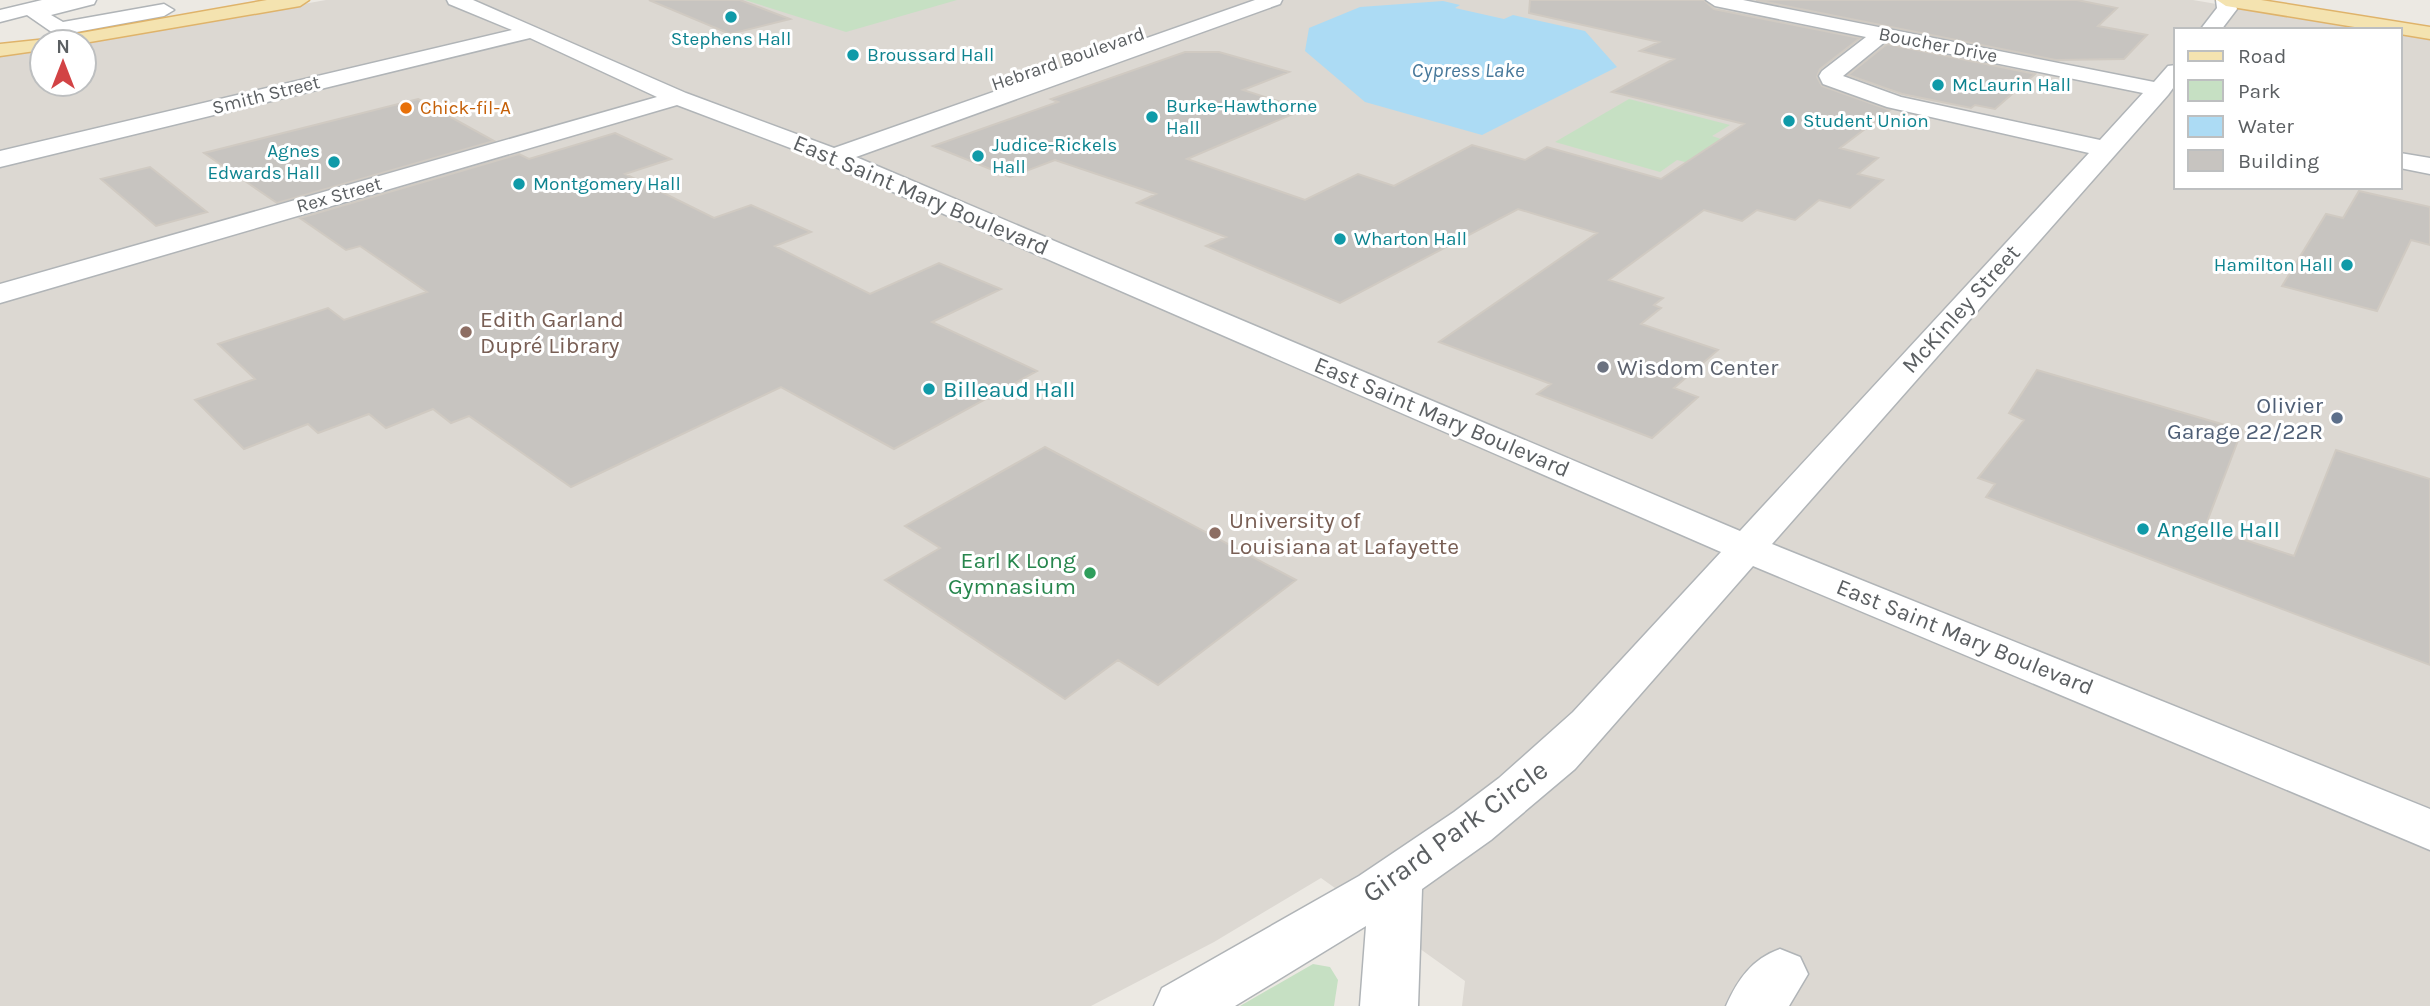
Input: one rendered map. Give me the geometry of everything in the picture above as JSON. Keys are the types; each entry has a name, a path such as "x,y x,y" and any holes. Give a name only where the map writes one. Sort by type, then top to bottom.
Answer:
{"main road":[{"path":"98,29 172,16 300,0"},
{"path":"2225,0 2399,28"},
{"path":"2402,28 2430,33"}],"street":[{"path":"0,16 66,0"},
{"path":"50,28 36,14 52,6 87,0"},
{"path":"123,0 134,7 172,16"},
{"path":"146,0 172,16"},
{"name":"East Saint Mary Boulevard","path":"456,0 532,31 678,98 821,152 1746,548 2430,830"},
{"name":"Hebrard Boulevard","path":"821,152 973,108 1195,22 1242,0"},
{"name":"Hebrard Boulevard","path":"821,152 950,99 1273,0"},
{"name":"Boucher Drive","path":"1715,0 2162,95"},
{"path":"2212,28 2227,9 2225,0"},
{"name":"Smith Street","path":"0,159 532,31"},
{"path":"1882,34 1830,76 1831,79 1895,102 2106,149"},
{"name":"McKinley Street","path":"1746,548 2106,149 2162,95"},
{"name":"Rex Street","path":"0,294 678,98"},
{"name":"Hebrard Boulevard","path":"950,99 973,108"},
{"path":"2402,160 2430,166"},
{"name":"Girard Park Circle","path":"1183,1006 1396,878 1473,825 1558,756 1746,548"},
{"path":"1389,1006 1396,878"}],"shaded area":[{"name":"University of Louisiana at Lafayette","path":"326,0 2193,0 2357,28 2174,28 2174,189 2402,189 2402,35 2430,40 2430,1006 1462,1006 1465,981 1321,878 1214,942 1091,1006 0,1006 0,56 28,51 28,98 98,98 98,41"}],"green space":[{"path":"745,0 957,0 846,32"},
{"path":"1629,99 1730,125 1712,136 1736,144 1701,166 1677,160 1660,172 1555,142"},
{"path":"1313,964 1330,967 1338,980 1334,1006 1240,1006"}],"water":[{"name":"Cypress Lake","path":"1443,1 1460,5 1455,8 1504,19 1513,15 1585,31 1617,67 1482,135 1365,102 1305,51 1309,28 1360,7"}],"building":[{"name":"Stephens Hall","path":"649,0 740,0 790,19 730,34"},
{"path":"1530,0 1704,0 1714,9 1860,38 1820,69 1817,77 1822,86 1890,110 1840,148 1878,158 1858,174 1883,180 1850,208 1819,200 1795,220 1757,210 1742,221 1704,210 1609,280 1663,298 1654,305 1661,308 1641,324 1718,350 1674,388 1698,397 1652,438 1537,394 1551,384 1439,342 1597,233 1518,209 1340,303 1206,246 1226,237 1137,203 1156,194 1055,160 1010,177 933,146 1058,102 1051,99 1185,52 1219,52 1289,72 1243,90 1287,104 1275,109 1293,114 1187,159 1305,200 1358,174 1394,186 1472,145 1525,160 1547,147 1661,179 1744,124 1612,92 1674,59 1640,51 1659,42 1529,13"},
{"path":"1756,0 2077,0 2117,8 2098,26 2147,35 2124,59 2056,60"},
{"name":"McLaurin Hall","path":"1887,44 2035,74 1995,109 1975,105 1971,108 1902,94 1848,75"},
{"name":"Agnes Edwards Hall","path":"418,99 494,141 277,203 204,153"},
{"path":"615,133 671,159 625,174 714,218 751,205 811,232 775,246 870,294 939,263 1001,289 932,322 1037,371 894,449 781,387 571,487 469,416 451,423 433,409 386,428 369,414 318,433 308,424 244,449 195,400 255,379 218,344 328,308 344,320 427,292 360,246 346,250 300,218 519,154 529,159"},
{"path":"150,167 207,212 156,226 101,179"},
{"name":"Hamilton Hall","path":"2359,191 2430,207 2430,245 2411,240 2377,311 2282,286 2326,214 2343,218"},
{"name":"Angelle Hall","path":"2037,370 2242,430 2205,527 2294,556 2336,450 2430,479 2430,665 1986,497 1995,484 1978,478 2024,420 2009,413"},
{"name":"Earl K Long Gymnasium","path":"1045,447 1296,580 1158,685 1118,660 1065,699 885,580 940,548 905,526"}],"place":[{"name":"Stephens Hall","path":"731,17"},
{"name":"Broussard Hall","path":"853,55"},
{"name":"McLaurin Hall","path":"1938,85"},
{"name":"Chick-fil-A","path":"406,108"},
{"name":"Burke-Hawthorne Hall","path":"1152,117"},
{"name":"Student Union","path":"1789,121"},
{"name":"Judice-Rickels Hall","path":"978,156"},
{"name":"Agnes Edwards Hall","path":"334,162"},
{"name":"Montgomery Hall","path":"519,184"},
{"name":"Wharton Hall","path":"1340,239"},
{"name":"Hamilton Hall","path":"2347,265"},
{"name":"Edith Garland Dupré Library","path":"466,332"},
{"name":"Wisdom Center","path":"1603,367"},
{"name":"Billeaud Hall","path":"929,389"},
{"name":"Olivier Garage 22/22R","path":"2337,418"},
{"name":"Angelle Hall","path":"2143,529"},
{"name":"University of Louisiana at Lafayette","path":"1215,533"},
{"name":"Earl K Long Gymnasium","path":"1090,573"}]}
